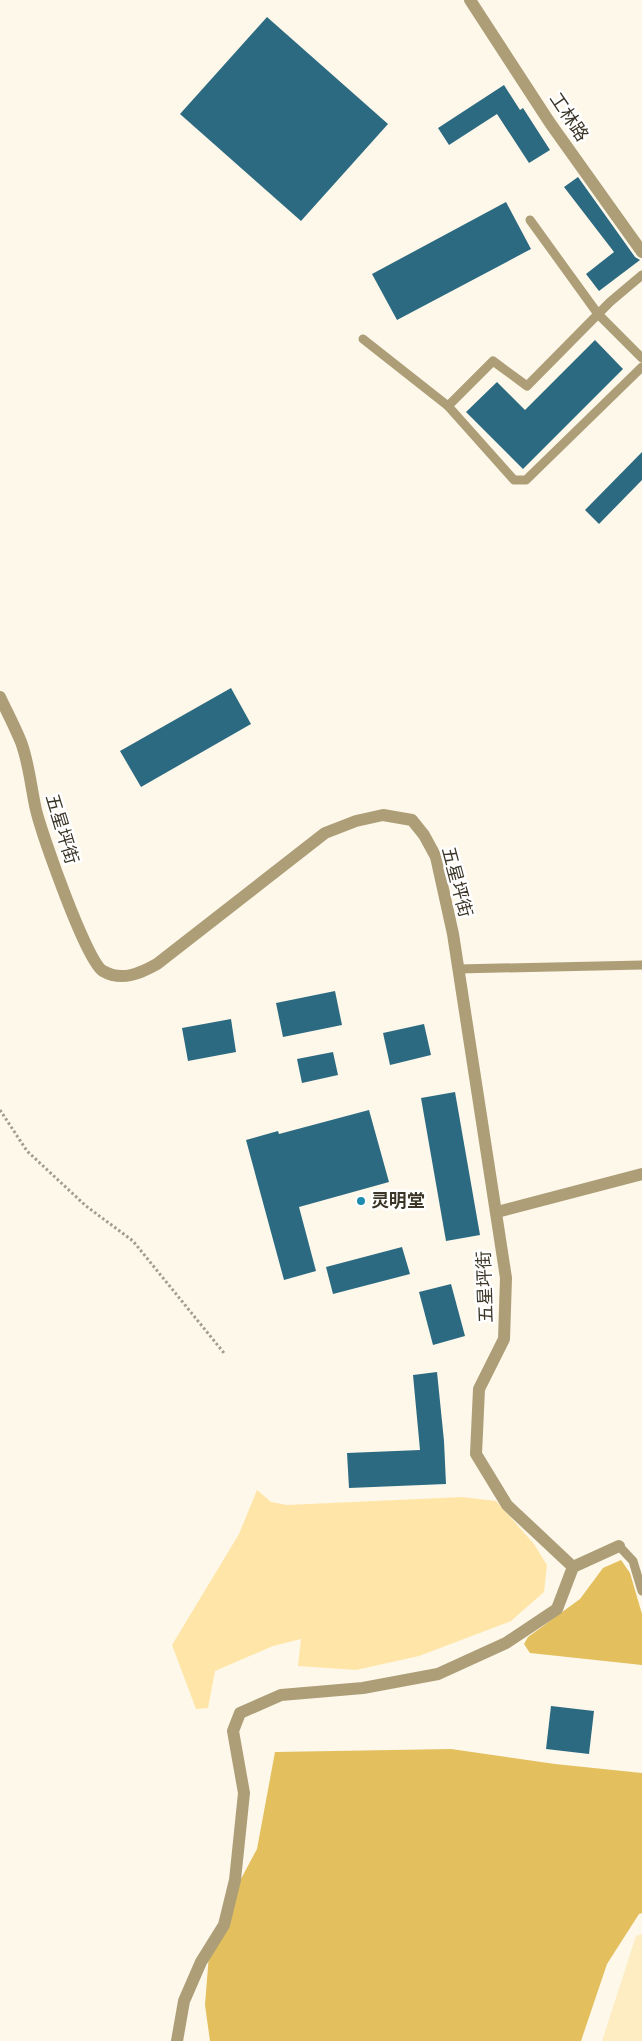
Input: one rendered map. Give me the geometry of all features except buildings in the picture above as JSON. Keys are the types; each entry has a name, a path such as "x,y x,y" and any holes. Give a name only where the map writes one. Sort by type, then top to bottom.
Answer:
{"street":[{"name":"工林路","path":"470,0 550,122 642,252"},
{"name":"五星坪街","path":"0,697 22,743 36,811 52,860 90,953 103,971 119,976 134,976 158,964 325,833 356,821 383,815 412,820 424,835 436,857 453,934 506,1278 504,1339 479,1389 476,1454 507,1505 573,1567"},
{"path":"497,1212 642,1174"},
{"path":"177,2041 184,2001 201,1962 224,1925 235,1880 244,1793 234,1731 240,1713 281,1695 363,1688 438,1674 506,1643 557,1609 573,1567 619,1546"}],"lane":[{"path":"530,220 598,314 642,358"},
{"path":"448,406 493,361 527,386 598,314 642,275"},
{"path":"363,339 448,406 514,480 526,480 642,367"},
{"path":"458,969 642,965"},
{"path":"619,1546 633,1561 642,1591"}],"path":[{"path":"0,1110 27,1151 86,1206 133,1241 224,1353"}],"shaded area":[{"path":"257,1490 271,1502 287,1505 462,1497 496,1501 534,1544 547,1565 544,1592 511,1621 419,1656 356,1670 298,1666 301,1639 273,1646 215,1671 208,1708 196,1709 172,1645 239,1534"},
{"path":"621,1560 630,1573 642,1614 642,1665 530,1653 524,1644 528,1637 580,1599 603,1568"},
{"path":"451,1749 555,1764 642,1773 642,1913 639,1914 607,1964 581,2041 210,2041 205,2005 209,1954 234,1892 257,1849 275,1752"},
{"path":"642,1934 642,2041 602,2041 636,1936"}],"place":[{"name":"灵明堂","path":"361,1201"}]}
